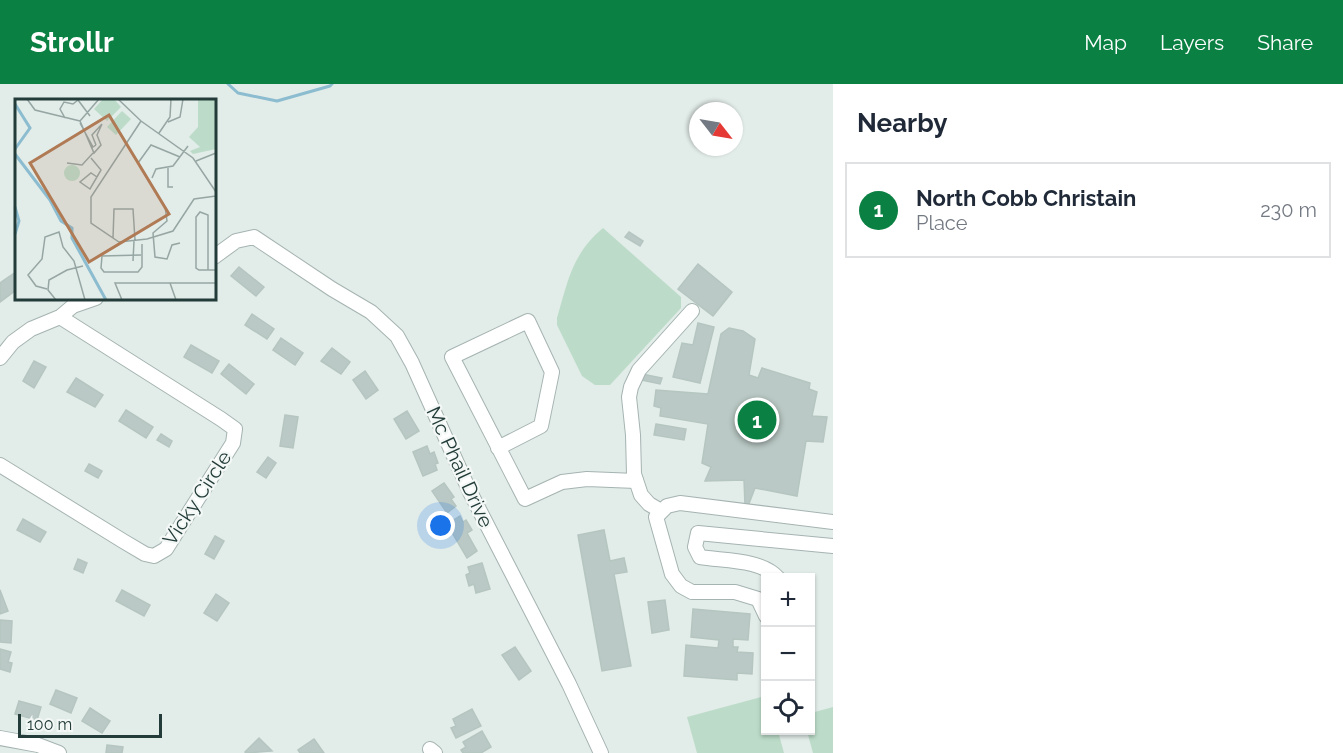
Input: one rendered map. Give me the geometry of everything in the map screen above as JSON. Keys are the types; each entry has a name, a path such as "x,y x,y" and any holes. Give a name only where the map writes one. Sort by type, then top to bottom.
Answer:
{"street":[{"name":"Mc Phail Drive","path":"216,256 236,241 254,237 371,312 397,336 412,363 470,492 569,684 600,753"},
{"path":"0,358 13,342 31,329 60,317 73,306 90,300"},
{"path":"661,512 640,495 634,474 629,398 631,387 639,370 692,311"},
{"name":"Vicky Circle","path":"0,465 123,541 145,554 154,556 166,549 233,443 235,429 60,317"},
{"path":"498,447 542,426 552,372 528,321 452,357 498,447 525,499 562,482 587,479 636,481"},
{"path":"761,606 758,599 746,594 692,592 681,586 672,574 656,517 667,506 680,503 833,522"},
{"path":"774,573 759,564 700,557 695,547 698,533 833,546"},
{"path":"0,738 59,753"}],"green space":[{"path":"603,228 681,297 681,308 610,385 595,385 582,376 557,325 557,318 572,269 584,248"},
{"path":"761,697 761,735 779,735 784,753 697,753 687,717"},
{"path":"833,707 833,753 813,753 808,735 815,735 815,712"}],"building":[{"path":"629,232 643,241 640,246 625,237"},
{"path":"698,264 732,292 713,316 678,289"},
{"path":"239,267 264,287 256,296 231,276"},
{"path":"15,273 15,291 0,302 0,283"},
{"path":"252,314 274,329 267,339 245,325"},
{"path":"698,323 714,327 700,383 673,377 682,343 693,345"},
{"path":"729,328 743,331 755,339 749,375 758,378 762,368 810,383 809,389 817,392 812,416 827,417 823,442 806,441 797,496 755,488 748,506 745,505 744,480 705,481 711,467 702,463 708,424 660,416 661,408 654,406 656,390 708,394 721,334"},
{"path":"281,338 303,353 295,365 273,350"},
{"path":"191,345 219,361 212,373 184,357"},
{"path":"332,348 350,362 341,374 321,361"},
{"path":"34,361 46,367 34,388 23,381"},
{"path":"229,364 254,384 246,394 221,374"},
{"path":"365,371 378,390 366,399 353,380"},
{"path":"642,374 662,378 660,384 641,380"},
{"path":"76,378 103,395 95,407 67,392"},
{"path":"126,410 153,427 146,438 119,421"},
{"path":"407,411 419,431 406,439 394,419"},
{"path":"285,415 298,417 293,448 280,446"},
{"path":"656,424 686,429 684,440 654,435"},
{"path":"161,434 172,441 169,447 157,440"},
{"path":"427,446 430,454 434,452 438,463 435,464 437,470 423,476 413,452"},
{"path":"268,457 276,463 266,478 257,472"},
{"path":"89,464 102,471 98,478 85,471"},
{"path":"444,483 454,497 451,499 456,506 447,513 432,491"},
{"path":"460,516 463,522 466,520 472,530 467,533 477,551 467,558 447,524"},
{"path":"23,519 46,532 40,542 17,530"},
{"path":"604,530 610,561 624,558 627,572 614,574 631,666 602,671 578,535"},
{"path":"215,536 224,541 214,559 205,554"},
{"path":"78,559 87,563 83,573 74,569"},
{"path":"482,563 490,589 476,593 474,584 469,586 466,575 470,573 468,567"},
{"path":"0,590 8,611 0,614"},
{"path":"122,590 150,605 144,616 116,601"},
{"path":"216,594 229,603 217,621 204,613"},
{"path":"665,600 669,630 652,633 648,602"},
{"path":"693,609 750,614 748,640 733,639 733,647 738,647 737,652 753,653 752,674 737,673 737,680 684,676 686,645 718,648 719,640 691,637"},
{"path":"0,620 12,621 11,643 0,642"},
{"path":"515,647 531,671 519,680 502,655"},
{"path":"0,649 11,652 8,662 12,663 10,672 0,669"},
{"path":"56,690 77,698 71,713 50,704"},
{"path":"19,701 41,707 37,720 15,714"},
{"path":"90,708 110,721 102,733 82,721"},
{"path":"472,709 481,726 456,738 451,728 456,726 453,719"},
{"path":"482,731 491,747 481,753 463,753 461,750 466,747 463,742"},
{"path":"259,738 272,751 246,753 245,752"},
{"path":"314,739 324,753 300,753 298,750"},
{"path":"107,745 123,747 122,753 106,753"}],"waterway":[{"path":"228,84 238,93 277,101 332,84"}],"place":[{"name":"North Cobb Christain","path":"757,420"}]}
